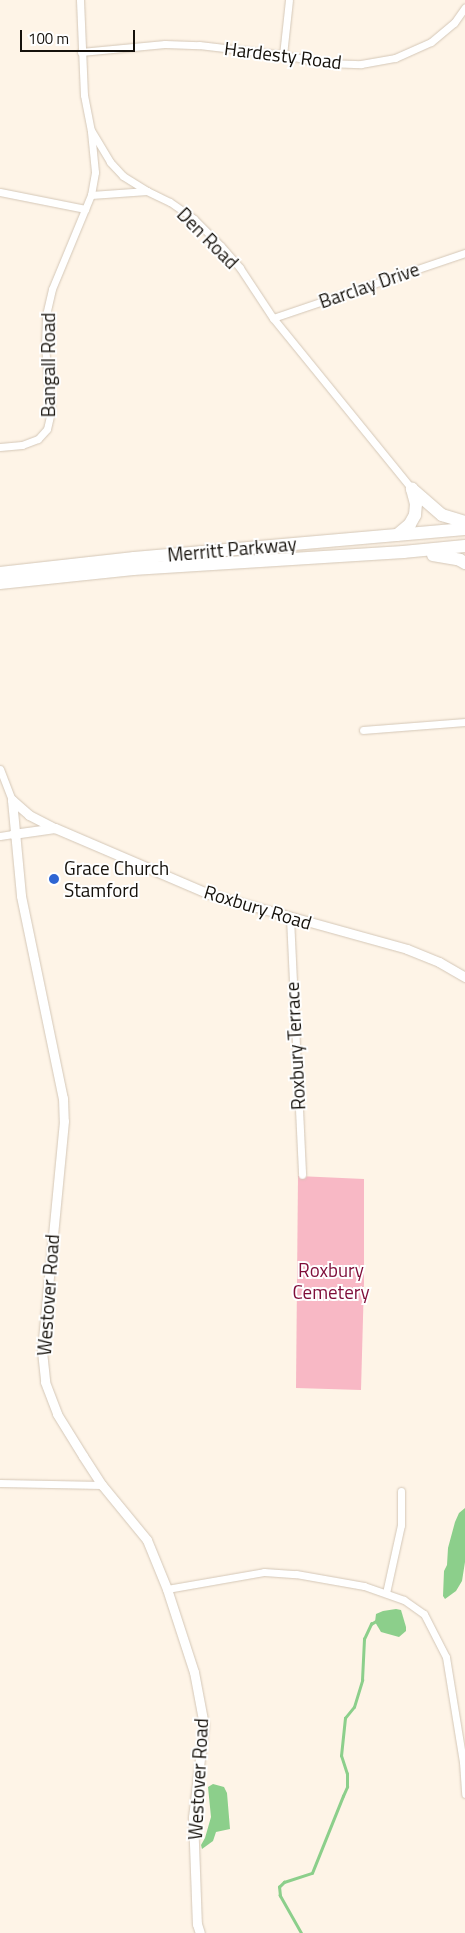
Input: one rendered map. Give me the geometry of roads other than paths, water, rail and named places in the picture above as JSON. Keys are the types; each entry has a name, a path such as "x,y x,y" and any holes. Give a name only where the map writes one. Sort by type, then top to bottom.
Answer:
{"highway":[{"path":"412,490 442,515 465,522"},
{"path":"397,535 410,524 415,515 416,509 412,490"},
{"name":"Merritt Parkway","path":"0,573 134,558 465,528"},
{"name":"Merritt Parkway","path":"0,583 133,569 403,552 465,546"},
{"path":"403,552 443,555 465,563"}],"street":[{"name":"Den Road","path":"80,0 84,95 90,130 110,162 123,176 147,191 170,202 194,219 221,246 240,268 273,318 412,490"},
{"path":"283,55 289,0"},
{"name":"Hardesty Road","path":"81,52 165,44 206,45 283,55 326,63 361,64 395,58 431,42 454,22 465,7"},
{"name":"Bangall Road","path":"0,447 22,445 38,439 47,429 51,412 45,346 46,315 52,289 91,196 95,172 90,130"},
{"path":"91,196 147,191"},
{"path":"0,192 85,209"},
{"name":"Barclay Drive","path":"273,318 465,253"},
{"path":"363,730 465,722"},
{"path":"0,769 12,800"},
{"name":"Roxbury Road","path":"12,800 29,815 55,828 209,894 407,949 438,962 465,977"},
{"name":"Westover Road","path":"12,800 13,834 21,896 63,1098 64,1121 42,1351 45,1382 58,1414 102,1485 147,1540 167,1589 194,1672 204,1725 193,1817 197,1924 200,1933"},
{"path":"0,836 55,828"},
{"name":"Roxbury Terrace","path":"290,918 302,1175"},
{"path":"0,1483 102,1485"},
{"path":"386,1593 402,1525 401,1491"},
{"path":"167,1589 264,1572 296,1574 364,1586 404,1600 424,1614 446,1656 463,1762 465,1794"}],"waterway":[{"path":"301,1933 280,1896 279,1887 284,1882 312,1873 347,1787 347,1774 341,1756 345,1718 354,1707 362,1680 364,1639 371,1624 376,1621"}],"place":[{"name":"Grace Church Stamford","path":"54,879"}],"park label":[{"name":"Roxbury Cemetery","path":"331,1281"}]}
